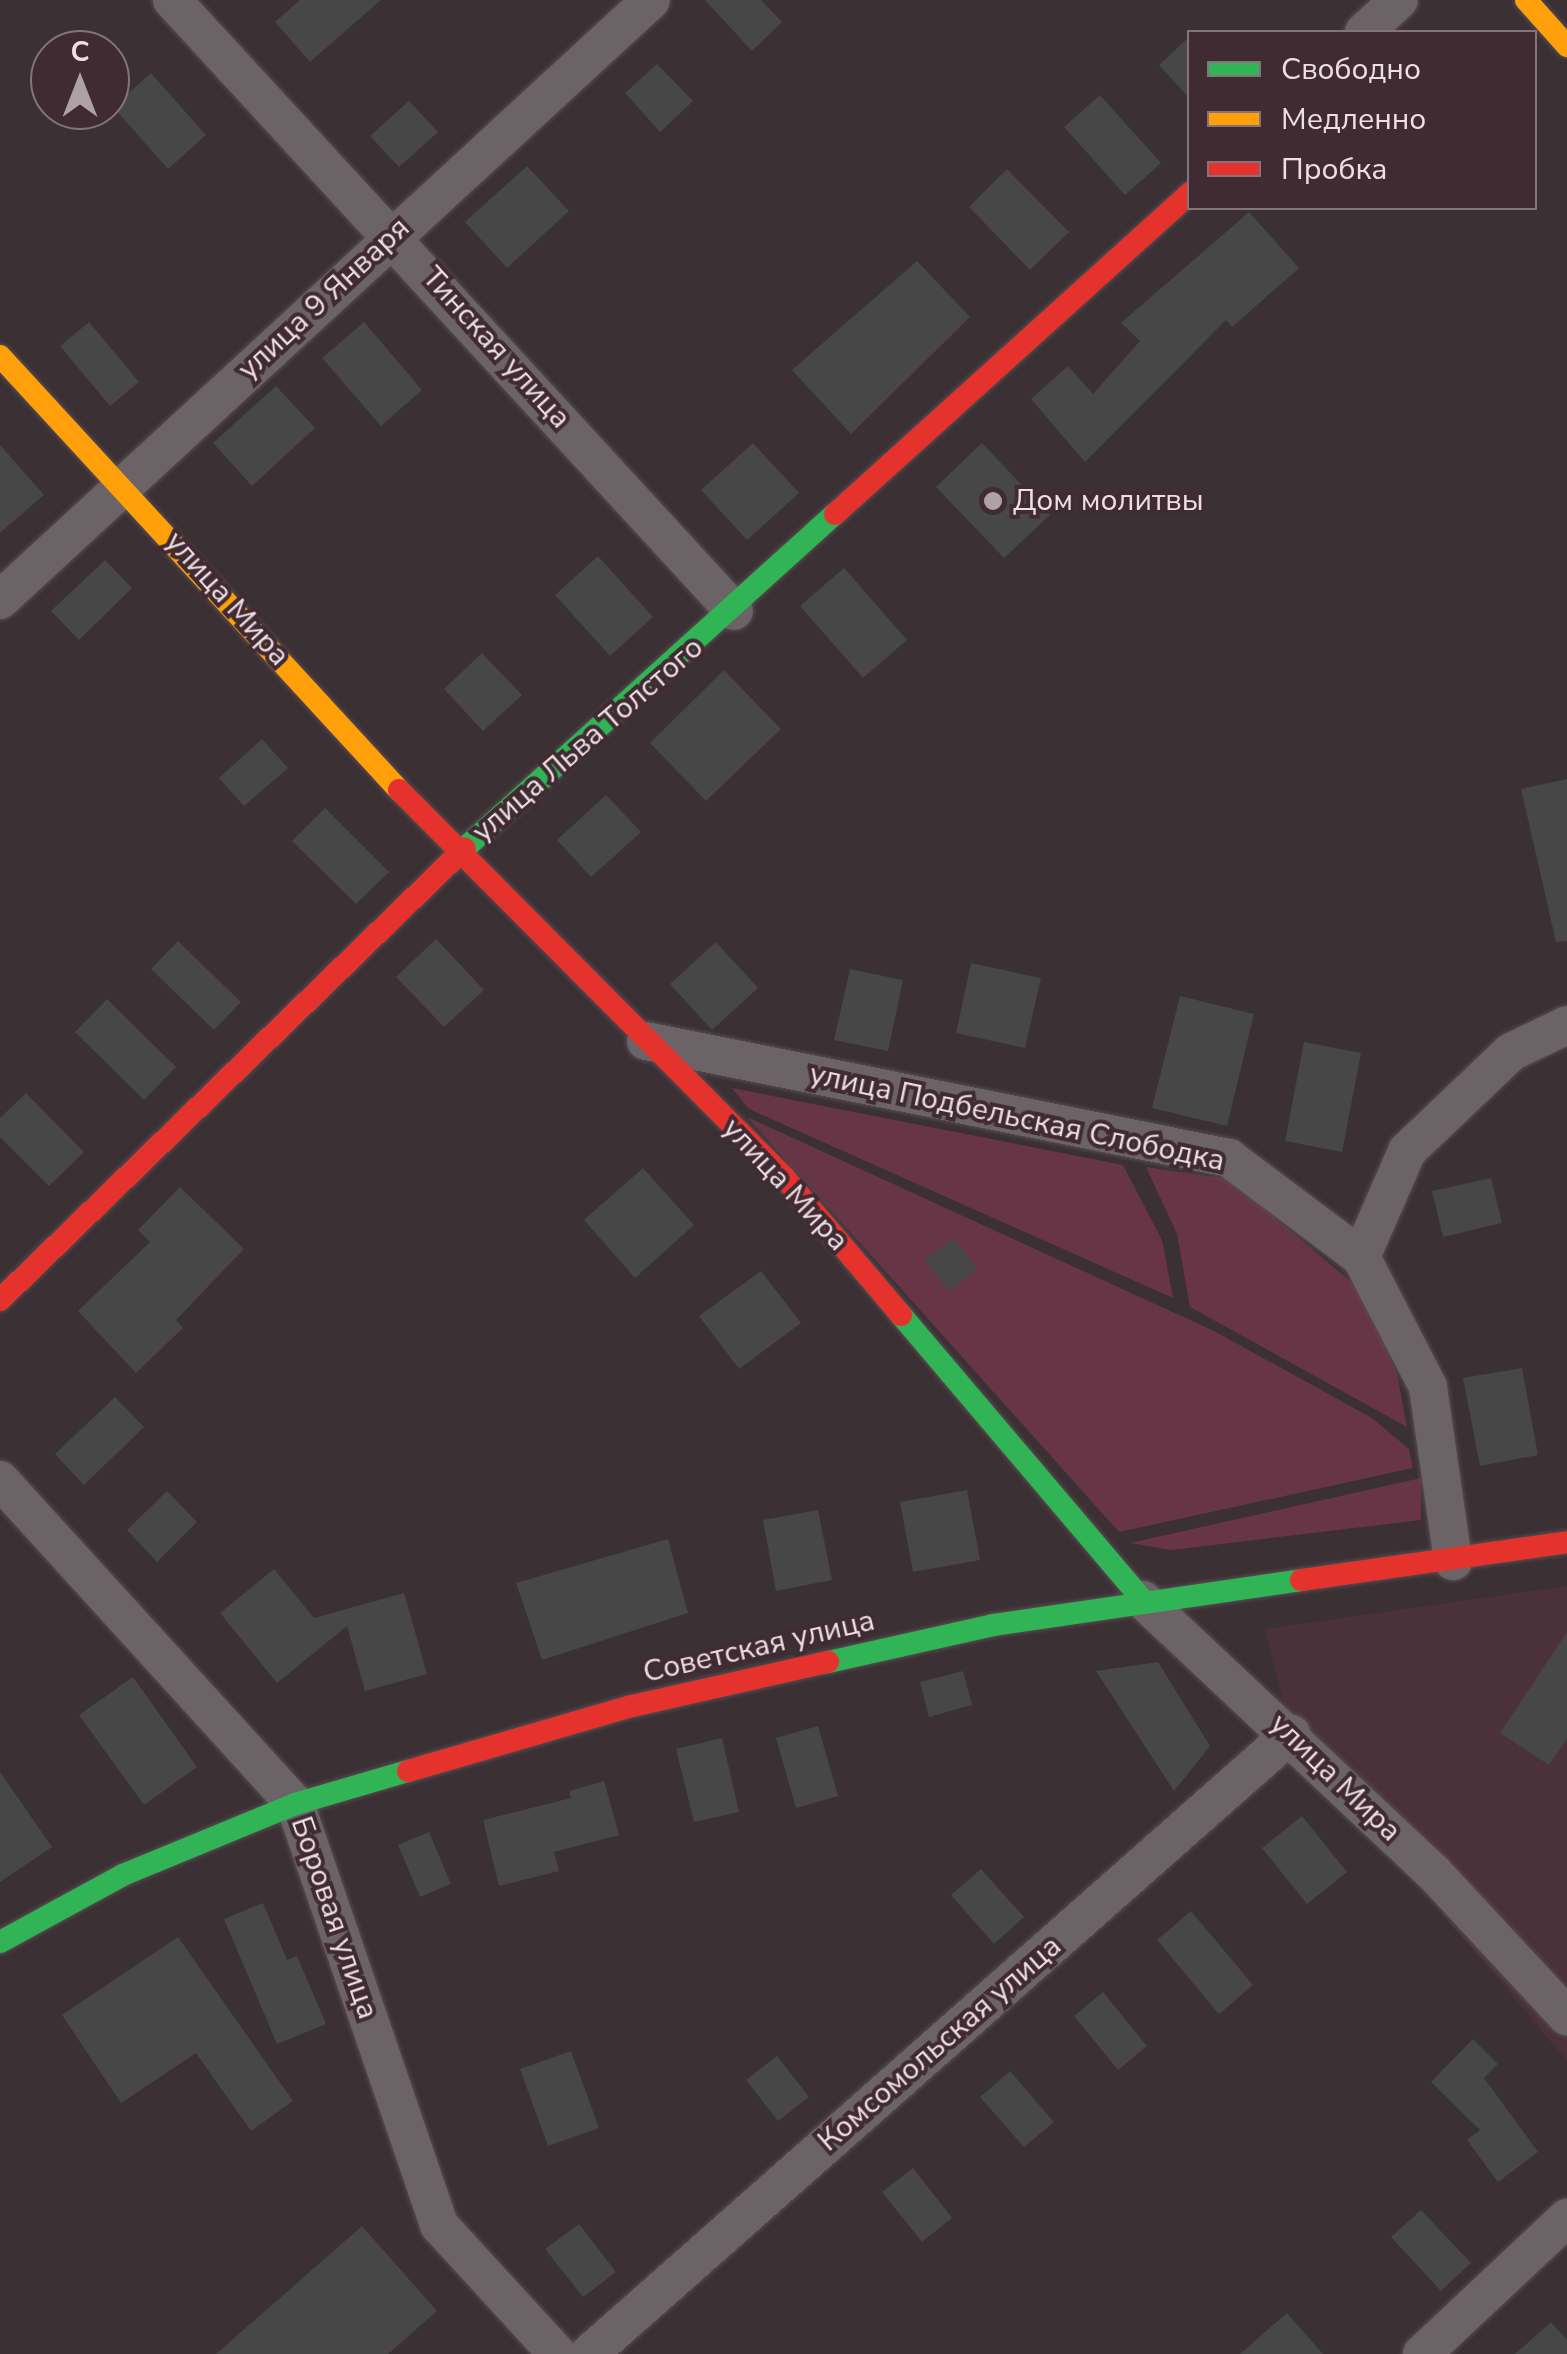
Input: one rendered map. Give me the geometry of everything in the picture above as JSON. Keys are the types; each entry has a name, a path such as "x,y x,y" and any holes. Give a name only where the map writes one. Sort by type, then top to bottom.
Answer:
{"main road":[{"path":"1526,0 1567,46"},
{"name":"улица Льва Толстого","path":"0,1300 458,854 734,611 1187,196"},
{"name":"улица Мира","path":"0,356 458,854 784,1177 1143,1600"},
{"name":"Советская улица","path":"0,1942 123,1876 295,1804 632,1706 993,1625 1143,1600 1454,1561 1567,1542"}],"street":[{"name":"Тинская улица","path":"172,0 392,234 734,611"},
{"name":"улица 9 Января","path":"0,600 392,234 651,0"},
{"path":"1366,30 1399,0"},
{"path":"1454,1561 1428,1387 1360,1257 1407,1151 1511,1052 1567,1025"},
{"name":"улица Подбельская Слободка","path":"646,1041 1229,1158 1360,1257"},
{"name":"Боровая улица","path":"0,1480 295,1804 439,2225 557,2354"},
{"name":"улица Мира","path":"1143,1600 1291,1734 1567,2016"},
{"name":"Комсомольская улица","path":"589,2354 1291,1734"},
{"path":"1422,2354 1567,2218"}],"shaded area":[{"path":"732,1088 1123,1165 1162,1240 1173,1298 749,1109"},
{"path":"747,1117 1214,1331 1372,1418 1409,1449 1413,1468 1119,1532"},
{"path":"1146,1167 1229,1179 1362,1291 1397,1374 1407,1427 1190,1307 1177,1234"},
{"path":"1421,1478 1421,1520 1171,1550 1130,1543"},
{"path":"1567,1586 1567,2061 1291,1734 1265,1629"}],"building":[{"path":"300,0 381,0 310,62 275,22"},
{"path":"705,0 761,0 782,22 752,51"},
{"path":"1187,39 1187,96 1159,65"},
{"path":"657,64 693,101 660,132 625,93"},
{"path":"151,73 206,135 168,169 130,126 130,92"},
{"path":"1100,95 1161,163 1125,195 1064,127"},
{"path":"409,101 438,132 399,167 370,136"},
{"path":"527,166 569,211 507,268 465,222"},
{"path":"1007,169 1069,232 1030,270 969,207"},
{"path":"1249,212 1299,268 1232,327 1226,320 1085,462 1031,399 1068,366 1093,394 1140,341 1121,323"},
{"path":"917,261 970,317 851,434 792,370"},
{"path":"89,322 139,382 110,406 60,346"},
{"path":"364,322 422,390 381,426 322,358"},
{"path":"276,386 315,428 252,486 213,443"},
{"path":"753,443 799,493 747,540 701,490"},
{"name":"Дом молитвы","path":"982,443 1050,515 1004,558 936,487"},
{"path":"0,445 44,495 0,533"},
{"path":"598,556 653,617 610,656 555,595"},
{"path":"105,560 132,588 79,640 51,611"},
{"path":"844,568 907,640 863,678 800,606"},
{"path":"482,653 522,695 483,731 444,689"},
{"path":"724,670 781,729 706,801 650,743"},
{"path":"262,739 288,768 244,806 219,778"},
{"path":"1567,779 1567,941 1556,942 1521,789"},
{"path":"606,795 641,832 591,877 557,840"},
{"path":"325,808 389,872 356,904 292,841"},
{"path":"436,939 484,990 444,1027 396,977"},
{"path":"178,941 241,1002 214,1030 151,969"},
{"path":"716,942 758,988 712,1030 670,984"},
{"path":"971,963 1041,978 1025,1048 956,1033"},
{"path":"850,969 903,980 888,1051 834,1040"},
{"path":"1180,996 1254,1014 1227,1126 1152,1108"},
{"path":"107,999 176,1067 144,1100 75,1032"},
{"path":"1304,1042 1361,1053 1342,1152 1285,1141"},
{"path":"26,1093 84,1152 49,1186 0,1137 0,1118"},
{"path":"643,1168 694,1225 635,1278 584,1220"},
{"path":"1491,1178 1502,1223 1443,1237 1432,1191"},
{"path":"180,1187 244,1249 176,1320 183,1328 136,1373 78,1311 150,1242 138,1230"},
{"path":"953,1238 978,1269 949,1291 924,1260"},
{"path":"761,1271 801,1323 739,1369 699,1316"},
{"path":"1522,1368 1538,1455 1480,1466 1463,1378"},
{"path":"115,1397 144,1427 84,1485 55,1454"},
{"path":"967,1490 980,1560 913,1572 900,1502"},
{"path":"167,1491 197,1522 157,1562 127,1530"},
{"path":"818,1510 832,1580 776,1591 763,1520"},
{"path":"668,1539 688,1613 542,1660 516,1583"},
{"path":"274,1569 314,1618 404,1593 427,1674 365,1691 347,1626 277,1683 220,1613"},
{"path":"1567,1632 1567,1739 1549,1765 1500,1733"},
{"path":"1158,1662 1210,1746 1174,1791 1096,1671"},
{"path":"963,1671 972,1705 929,1717 920,1682"},
{"path":"133,1677 197,1767 144,1805 79,1715"},
{"path":"818,1726 838,1796 796,1808 776,1738"},
{"path":"722,1738 739,1812 694,1822 676,1749"},
{"path":"0,1772 52,1847 0,1882"},
{"path":"604,1781 619,1835 554,1852 559,1871 499,1886 483,1820 571,1798 569,1791"},
{"path":"1302,1816 1347,1872 1307,1904 1262,1848"},
{"path":"429,1832 451,1884 420,1897 398,1845"},
{"path":"981,1869 1024,1917 994,1944 951,1895"},
{"path":"263,1903 287,1960 297,1956 326,2024 277,2044 224,1919"},
{"path":"1191,1911 1253,1985 1219,2014 1157,1940"},
{"path":"178,1937 293,2101 251,2131 196,2053 121,2103 62,2015"},
{"path":"1103,1992 1147,2046 1118,2070 1074,2016"},
{"path":"1473,2039 1498,2064 1484,2078 1538,2152 1498,2182 1467,2140 1480,2130 1431,2082"},
{"path":"571,2051 599,2128 548,2146 520,2069"},
{"path":"777,2056 809,2097 778,2121 746,2080"},
{"path":"1010,2071 1054,2122 1024,2147 980,2097"},
{"path":"913,2168 952,2218 922,2242 882,2192"},
{"path":"1421,2210 1471,2263 1441,2291 1391,2237"},
{"path":"579,2224 616,2272 583,2297 545,2249"},
{"path":"362,2226 437,2311 388,2354 216,2354"},
{"path":"1287,2313 1323,2354 1240,2354"},
{"path":"1551,2322 1567,2340 1567,2354 1515,2354"}],"traffic: fast":[{"path":"465,848 835,514"},
{"path":"901,1315 1143,1600"},
{"path":"828,1662 993,1625 1301,1580"},
{"path":"0,1942 123,1875 295,1804 408,1771"}],"traffic: slow":[{"path":"1526,0 1567,46"},
{"path":"0,356 399,790"}],"traffic: jam":[{"path":"835,514 1187,196"},
{"path":"399,790 784,1177 901,1315"},
{"path":"0,1300 465,848"},
{"path":"1301,1580 1567,1542"},
{"path":"408,1771 632,1706 828,1662"}],"place":[{"name":"Дом молитвы","path":"993,501"}]}
